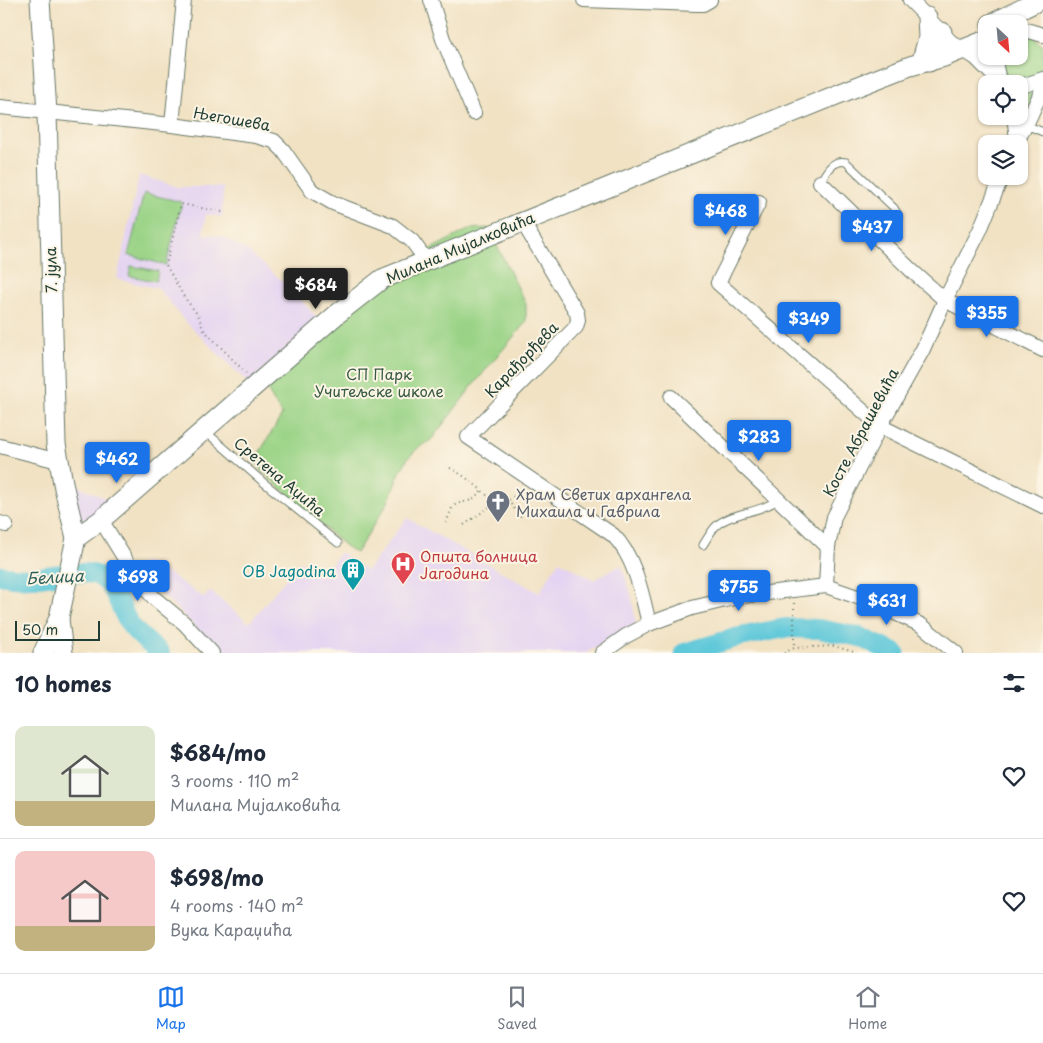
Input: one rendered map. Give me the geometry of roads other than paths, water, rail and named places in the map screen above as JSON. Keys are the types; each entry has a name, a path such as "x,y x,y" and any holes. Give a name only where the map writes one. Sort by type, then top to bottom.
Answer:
{"street":[{"name":"7. јула","path":"40,0 46,112 53,376 58,461 76,542"},
{"path":"172,125 184,0"},
{"path":"431,0 443,39 474,113"},
{"path":"584,0 703,4 710,0"},
{"path":"910,0 950,42 990,75"},
{"path":"1027,15 1040,0"},
{"name":"Милана Мијалковића","path":"1012,15 1040,0"},
{"path":"1028,20 1043,12"},
{"path":"920,61 928,38 927,18"},
{"path":"1028,30 1041,36"},
{"name":"Милана Мијалковића","path":"76,542 336,315 382,279 920,61 950,42 978,32"},
{"path":"1028,84 1043,79"},
{"path":"1028,121 1043,88"},
{"name":"Његошева","path":"0,107 172,125 256,136 274,142 283,150 312,191 333,203 392,226 412,241 426,260"},
{"path":"1020,135 1026,125"},
{"path":"820,182 945,300 1043,350"},
{"name":"Косте Абрашевића","path":"826,586 828,547 834,518 880,426 923,348 980,230 998,185"},
{"path":"759,202 718,283 880,426 1043,506"},
{"name":"Карађорђева","path":"522,221 576,312 578,320 576,328 468,437 614,535 629,559 643,598 649,624"},
{"path":"671,397 828,547"},
{"path":"0,446 58,461"},
{"path":"101,520 138,580 154,598 184,623 212,653"},
{"path":"43,653 59,618 76,542"},
{"path":"602,653 626,636 649,624 692,608 742,596 826,586 869,602 921,625 956,653"},
{"path":"59,618 63,653"}],"lane":[{"path":"1026,125 1043,132"},
{"path":"820,182 831,165 840,161 846,162 894,208 898,215 898,220 880,240"},
{"name":"Сретена Аџића","path":"205,430 263,482 338,543"},
{"path":"703,545 717,525 773,503 778,499"}],"waterway":[{"name":"Белица","path":"0,575 35,578 86,573 102,578 112,588 124,615 132,627 160,653"},
{"name":"Белица","path":"684,653 735,638 785,628 819,629 860,637 895,653"}],"place":[{"name":"Храм Светих архангела Михаила и Гаврила","path":"498,523"},
{"name":"Општа болница Јагодина","path":"403,585"},
{"name":"OB Jagodina","path":"353,591"}],"park label":[{"name":"СП Парк Учитељске школе","path":"379,382"}]}
